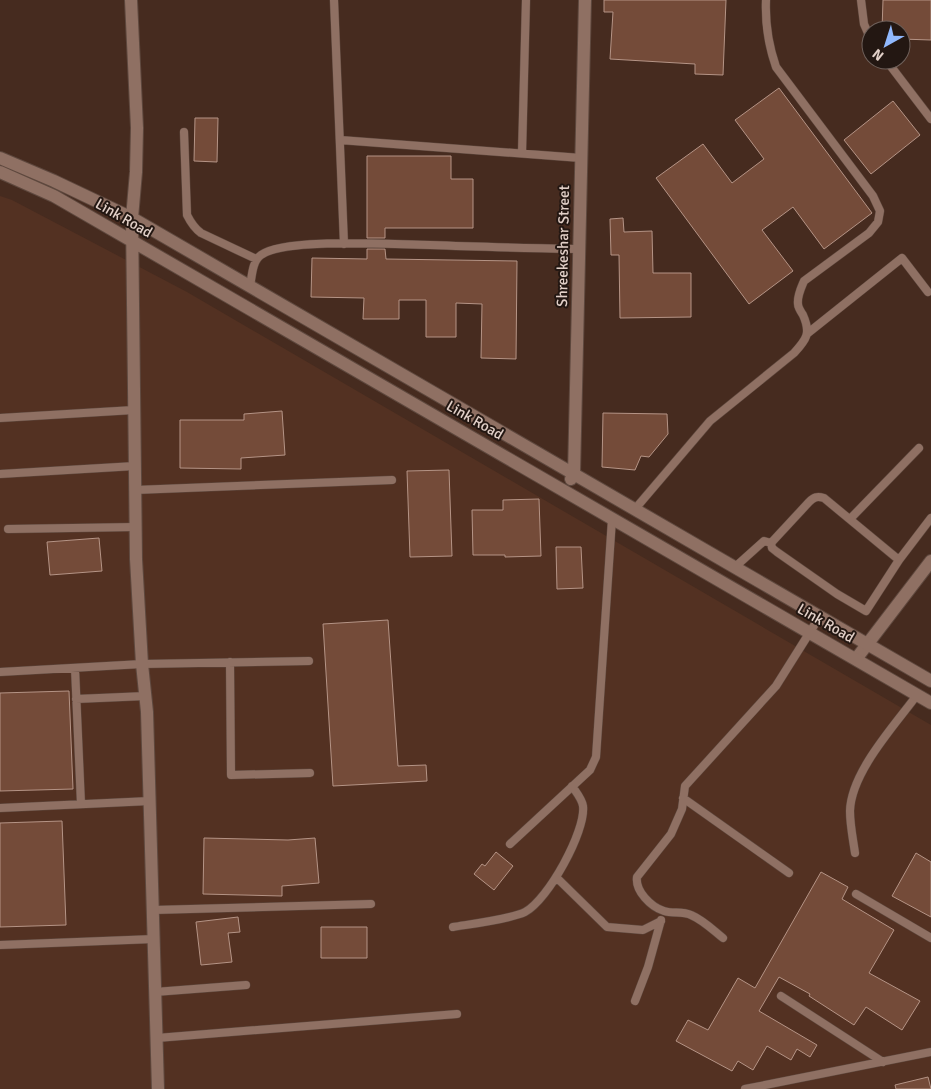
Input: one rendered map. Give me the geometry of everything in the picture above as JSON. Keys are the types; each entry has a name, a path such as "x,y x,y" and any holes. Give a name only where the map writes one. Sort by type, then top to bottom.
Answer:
{"street":[{"path":"131,0 137,128 132,218 136,527 142,664 146,696 158,1089"},
{"name":"Shreekeshar Street","path":"564,491 574,474 585,0"},
{"name":"Link Road","path":"0,158 132,218 931,680"},
{"name":"Link Road","path":"0,172 54,196 133,241 931,703"},
{"path":"856,659 931,561"}],"lane":[{"path":"334,0 344,244"},
{"path":"522,153 526,0"},
{"path":"766,0 766,29 769,48 776,67 873,196 880,211 878,222 869,233 804,281 799,293 798,304 806,322 808,333"},
{"path":"861,0 864,20"},
{"path":"894,70 931,119"},
{"path":"184,132 187,215 190,221 201,233 256,259"},
{"path":"340,140 581,158"},
{"path":"250,286 256,259 272,250 290,246 344,244 579,249"},
{"path":"635,510 710,421 794,353 803,343 808,333 902,258 928,292"},
{"path":"0,418 134,410"},
{"path":"850,519 919,448"},
{"path":"0,474 135,466"},
{"path":"136,490 392,480"},
{"path":"771,543 818,496 824,498 899,560"},
{"path":"510,844 590,770 596,757 612,518"},
{"path":"771,543 772,548 777,552 837,594 866,611 899,560 931,518"},
{"path":"8,529 136,527"},
{"path":"735,567 764,541 771,543"},
{"path":"723,938 698,918 688,914 665,911 647,899 636,883 637,877 671,834 682,809 685,786 776,686 820,616"},
{"path":"0,672 142,664 309,661"},
{"path":"230,662 231,775 310,773"},
{"path":"75,668 81,804"},
{"path":"855,853 850,810 854,789 865,766 917,695"},
{"path":"76,699 146,696"},
{"path":"453,927 520,914 527,911 546,893 567,858 583,815 583,804 572,786"},
{"path":"683,798 789,873"},
{"path":"0,808 150,801"},
{"path":"556,878 607,927 643,930 661,921"},
{"path":"856,894 931,938"},
{"path":"154,910 371,904"},
{"path":"635,1001 648,967 665,911"},
{"path":"0,945 154,939"},
{"path":"156,992 246,984"},
{"path":"781,996 882,1062"},
{"path":"156,1038 457,1014"},
{"path":"745,1089 931,1052"}],"shaded area":[{"path":"0,196 12,200 187,292 931,725 931,1089 0,1089"}],"building":[{"path":"604,0 726,0 723,75 695,74 695,64 610,59 613,12 604,12"},
{"path":"883,0 931,0 931,40 911,39 911,20 882,20"},
{"path":"779,88 872,213 824,249 793,207 762,230 793,271 749,304 656,178 703,144 732,183 764,159 735,120"},
{"path":"893,101 920,135 871,174 844,140"},
{"path":"195,118 218,118 217,162 194,161"},
{"path":"367,156 451,156 451,179 473,179 473,228 385,228 385,238 367,238"},
{"path":"623,218 624,232 652,231 653,273 691,273 691,317 620,318 619,255 611,255 610,219"},
{"path":"367,249 385,249 386,259 517,261 516,359 481,358 482,304 456,303 456,337 426,337 426,300 399,300 399,319 363,319 364,298 311,297 312,258 367,259"},
{"path":"282,411 285,455 241,458 241,469 180,468 180,420 244,420 244,414"},
{"path":"603,413 667,414 668,434 649,457 641,456 635,470 602,467"},
{"path":"449,470 452,556 410,557 407,471"},
{"path":"539,499 541,556 505,557 505,555 473,555 472,510 503,510 503,500"},
{"path":"99,538 102,571 50,575 47,542"},
{"path":"556,547 581,547 583,588 557,589"},
{"path":"388,620 398,766 426,765 427,781 333,786 323,624"},
{"path":"69,691 73,789 0,791 0,693"},
{"path":"62,821 66,925 0,927 0,823"},
{"path":"204,838 288,840 315,838 319,883 282,886 282,896 203,894"},
{"path":"496,852 513,866 494,890 474,874 482,864 485,866"},
{"path":"916,853 931,862 931,917 892,896"},
{"path":"821,872 848,887 842,899 894,930 869,973 920,1001 902,1030 866,1007 854,1025 809,996 810,994 779,977 759,1011 817,1045 810,1057 797,1049 791,1060 767,1046 753,1070 738,1061 732,1071 676,1041 688,1020 708,1030 738,978 755,988"},
{"path":"238,917 240,932 228,933 232,962 201,965 196,922"},
{"path":"321,927 367,927 367,958 321,958"},
{"path":"928,1077 931,1089 896,1089 895,1085"}]}
